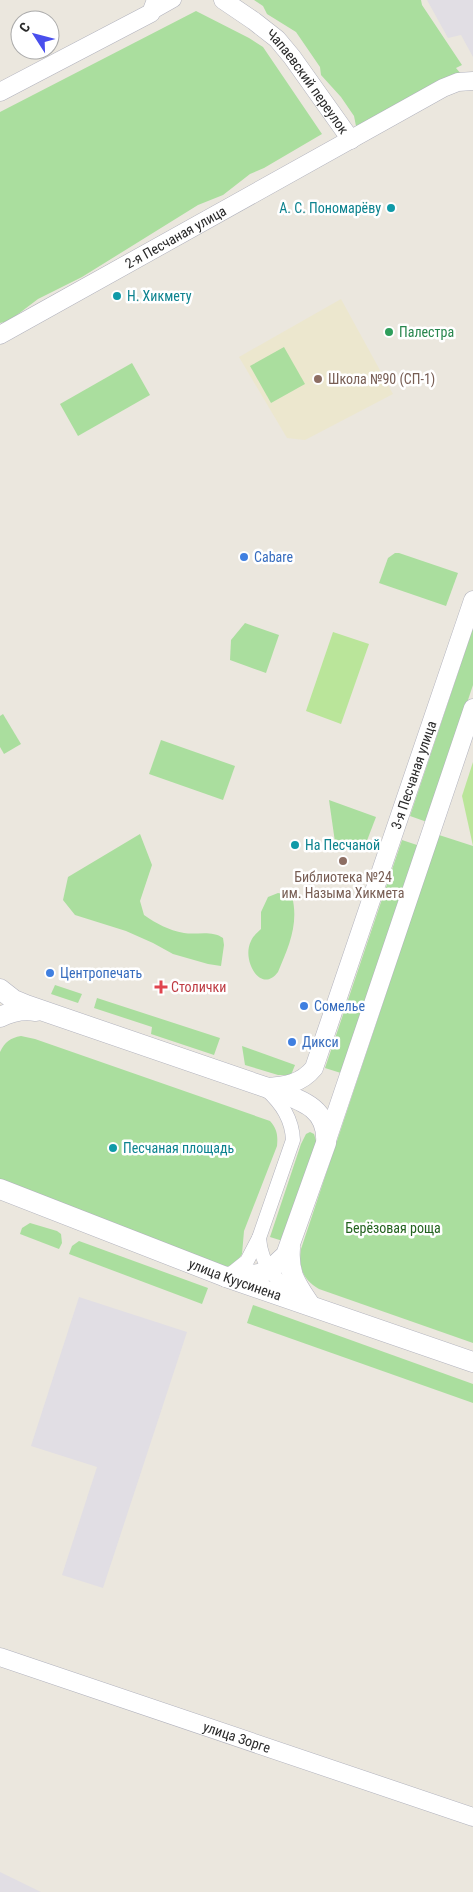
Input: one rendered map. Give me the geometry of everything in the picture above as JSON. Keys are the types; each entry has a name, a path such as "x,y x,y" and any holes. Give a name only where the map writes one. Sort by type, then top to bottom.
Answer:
{"main road":[{"path":"0,989 14,1000 43,1012 265,1087 299,1100 318,1112 326,1130 326,1143 290,1248 281,1261 269,1270 259,1274 226,1277"},
{"path":"0,1017 10,1012 25,1010 43,1012"},
{"name":"улица Куусинена","path":"0,1189 226,1277 473,1362"},
{"path":"290,1248 289,1268 292,1278 310,1305"}],"street":[{"path":"0,92 153,7 174,0"},
{"name":"Чапаевский переулок","path":"223,0 277,38 351,140 444,88 458,82 473,81"},
{"name":"2-я Песчаная улица","path":"0,334 351,140"},
{"name":"3-я Песчаная улица","path":"265,1087 296,1083 306,1077 314,1068 473,600"},
{"path":"326,1143 473,708"},
{"path":"226,1277 248,1261 259,1238 293,1140 289,1118 278,1101 265,1087"},
{"path":"259,1238 263,1259 269,1270 285,1287 310,1305"},
{"name":"улица Зорге","path":"0,1657 473,1817"}],"shaded area":[{"path":"427,0 473,0 473,57 461,35 448,38"},
{"name":"Школа №90 (СП-1)","path":"341,299 393,394 305,440 287,438 239,357"},
{"path":"79,1297 187,1332 103,1588 62,1575 97,1467 31,1446"},
{"path":"0,1872 41,1892 0,1892"}],"green space":[{"path":"254,0 421,0 422,5 462,65 456,68 461,74 369,125 356,126 354,116 341,97 321,75 320,67 296,32 267,14 263,6"},
{"path":"196,11 263,47 322,134 264,168 250,174 223,195 198,205 82,277 38,299 9,321 0,323 0,112"},
{"path":"284,347 305,384 271,403 250,366"},
{"path":"132,363 150,395 78,436 60,404"},
{"path":"395,553 458,573 446,606 379,583 388,558"},
{"path":"245,623 279,635 266,673 230,660 231,640"},
{"path":"473,628 473,685 427,822 410,816"},
{"path":"333,632 369,644 341,724 306,711"},
{"path":"3,714 21,744 4,754 0,747 0,716"},
{"path":"161,740 235,766 223,800 149,774"},
{"path":"473,762 473,846 462,796"},
{"path":"329,800 376,817 363,851 335,842"},
{"path":"140,834 152,865 140,901 144,915 158,924 173,930 184,933 209,933 223,938 221,966 173,954 126,931 75,915 63,900 68,877"},
{"name":"Берёзовая роща","path":"439,835 473,846 473,1343 319,1289 305,1277 300,1262 301,1249"},
{"path":"402,840 420,846 344,1074 325,1068"},
{"path":"278,893 292,896 294,925 278,972 272,978 265,980 254,972 249,957 249,949 252,939 261,929 261,912 268,897"},
{"path":"55,985 82,994 78,1003 51,994"},
{"path":"97,998 220,1038 214,1055 151,1034 152,1027 94,1008"},
{"path":"21,1036 35,1039 270,1121 276,1132 277,1146 244,1231 242,1254 237,1262 229,1268 0,1184 0,1052 8,1041"},
{"path":"242,1046 295,1065 291,1075 278,1075 245,1065"},
{"path":"310,1132 314,1134 317,1144 286,1242 270,1237 301,1144 306,1134"},
{"path":"30,1223 61,1234 62,1243 59,1249 20,1234 22,1228"},
{"path":"79,1241 208,1288 202,1304 69,1254 72,1246"},
{"path":"253,1305 473,1384 473,1403 247,1323"}],"place":[{"name":"А. С. Пономарёву","path":"391,208"},
{"name":"Н. Хикмету","path":"117,296"},
{"name":"Палестра","path":"389,332"},
{"name":"Школа №90 (СП-1)","path":"318,379"},
{"name":"Cabare","path":"244,557"},
{"name":"На Песчаной","path":"295,845"},
{"name":"Библиотека №24 им. Назыма Хикмета","path":"343,861"},
{"name":"Центропечать","path":"50,973"},
{"name":"Столички","path":"161,987"},
{"name":"Сомелье","path":"304,1006"},
{"name":"Дикси","path":"292,1042"},
{"name":"Песчаная площадь","path":"113,1148"}]}
